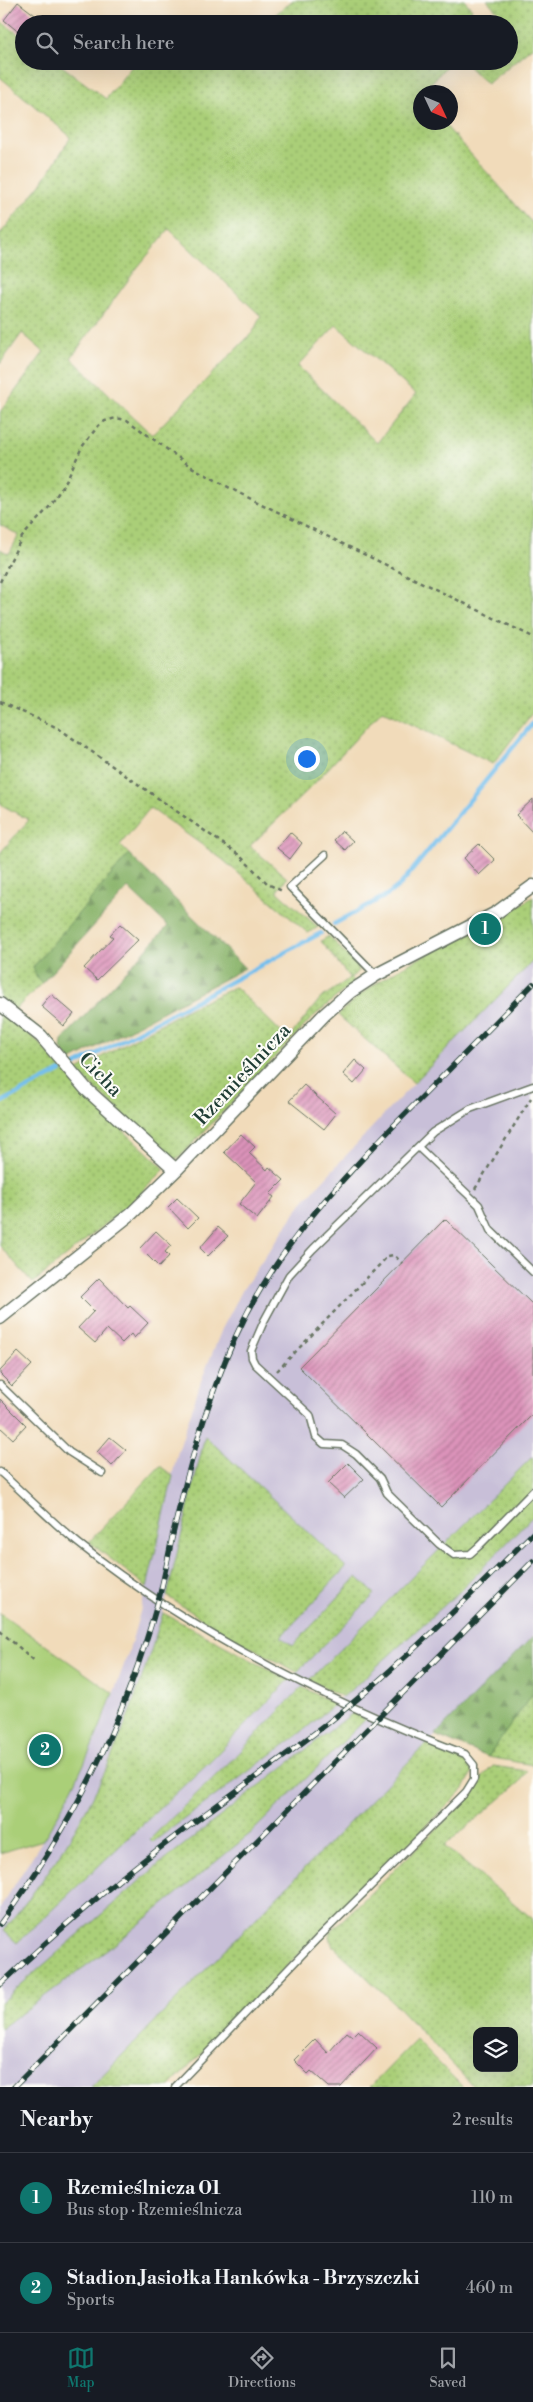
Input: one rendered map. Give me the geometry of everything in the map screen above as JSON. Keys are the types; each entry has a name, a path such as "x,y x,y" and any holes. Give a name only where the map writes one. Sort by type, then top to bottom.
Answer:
{"street":[{"name":"Rzemieślnicza","path":"0,1318 132,1213 176,1170 324,1015 350,992 376,974 496,913 533,886"},
{"name":"Cicha","path":"0,1004 42,1036 86,1089 176,1170"}],"lane":[{"path":"325,856 290,887 376,974"},
{"path":"533,1086 470,1109 452,1119 418,1146 290,1275 264,1321 251,1351 255,1364 310,1415 316,1437 324,1444 342,1445 356,1454 380,1478 387,1493 439,1544 454,1555 470,1554 533,1491"},
{"path":"418,1146 483,1210 490,1230 533,1272"},
{"path":"0,1385 69,1452 102,1473"},
{"path":"0,1472 78,1542 158,1600 212,1634 314,1688 416,1735 465,1754 474,1764 474,1779 466,1792 317,1939 175,2087"}],"path":[{"path":"0,582 22,536 50,506 67,479 82,447 98,426 104,421 116,418 127,420 190,466 241,494 533,637"},
{"path":"0,702 58,728 240,855 275,889 295,893"},
{"path":"471,1197 533,1094"},
{"path":"270,1378 388,1256 394,1255 402,1263"},
{"path":"0,1631 36,1662"}],"shaded area":[{"path":"533,961 533,1456 240,1752 150,1839 153,1842 299,1734 459,1592 533,1516 533,1636 91,2087 0,2087 0,2029 114,1945 251,1833 365,1720 354,1712 158,1865 0,2003 0,1908 49,1830 104,1719 128,1654 142,1605 177,1455 201,1381 222,1329 243,1289 302,1203 390,1108","holes":["189,1503 281,1637 293,1646 357,1577 374,1594 212,1759 16,1942 4,1931 42,1881 69,1840 96,1791 135,1702 163,1613"]}],"green space":[{"path":"293,0 464,0 472,9 468,15 275,15"},
{"path":"487,0 533,0 533,46 518,58 518,15 500,14"},
{"path":"0,21 15,32 15,70 67,70 106,99 129,70 443,70 429,85 413,85 413,130 449,130 533,224 533,712 493,764 382,710 311,787 250,846 287,878 277,891 318,927 308,933 222,859 150,808 120,845 129,854 34,967 37,978 42,983 16,1009 0,998 0,853 29,820 0,804 0,549 9,554 19,535 0,525 0,412 44,352 22,333 0,364 0,234 41,184 71,137 0,77","holes":["169,229 261,316 253,332 152,435 71,358 137,268","336,325 416,394 377,443 298,366"]},
{"path":"472,70 504,70 487,84"},
{"path":"129,854 245,968 70,1061 61,1049 62,1040 168,926 128,888 42,983 37,978 33,967"},
{"path":"533,897 533,961 414,1083 338,1015 373,985 392,973 498,918"},
{"path":"329,936 358,967 359,971 350,978 321,941"},
{"path":"350,978 354,982 314,1016 180,1157 174,1159 166,1156 76,1071 190,1008 235,987 288,1039 320,999"},
{"path":"0,1010 36,1040 94,1103 165,1169 126,1207 33,1283 0,1246"},
{"path":"205,1436 346,1567 281,1637 293,1646 357,1577 375,1594 297,1672 219,1630 167,1596"},
{"path":"533,1456 533,1516 459,1592 343,1697 309,1680"},
{"path":"160,1466 173,1476 147,1587 89,1542"},
{"path":"0,1613 113,1693 82,1769 43,1840 0,1853"},
{"path":"163,1613 289,1680 212,1759 17,1943 4,1931 61,1853 98,1787 134,1701"},
{"path":"533,1636 533,1693 488,1757 435,1735"},
{"path":"302,1687 335,1704 299,1734 153,1842 150,1839 240,1752"},
{"path":"533,1693 533,1765 488,1757"},
{"path":"354,1712 365,1720 251,1833 114,1945 0,2029 0,2003 158,1865"},
{"path":"427,1743 467,1760 472,1773 464,1789 338,1913 169,2087 91,2087"},
{"path":"493,1766 527,1771 520,1782 444,1846 533,1919 533,2087 474,2087 395,2004 334,1947 329,1937 330,1932 475,1792 483,1776"},
{"path":"416,2040 463,2087 370,2087"}],"building":[{"path":"18,2 35,15 15,15 15,29 4,20"},
{"path":"533,799 533,833 516,815"},
{"path":"342,831 353,841 345,850 334,840"},
{"path":"290,832 302,843 290,859 277,848"},
{"path":"479,844 495,860 479,875 464,858"},
{"path":"120,924 138,940 97,980 84,968 113,937 110,935"},
{"path":"51,994 74,1014 64,1026 41,1006"},
{"path":"355,1060 366,1070 354,1084 343,1074"},
{"path":"304,1085 336,1114 324,1129 289,1101"},
{"path":"241,1134 255,1147 249,1153 267,1170 269,1167 284,1180 270,1194 274,1197 257,1219 239,1204 256,1182 224,1152"},
{"path":"177,1198 198,1218 188,1228 168,1207"},
{"path":"445,1219 533,1305 533,1414 441,1507 299,1367"},
{"path":"218,1227 228,1236 208,1256 200,1248"},
{"path":"156,1231 171,1245 165,1252 169,1256 159,1267 140,1248"},
{"path":"99,1278 128,1308 130,1306 148,1323 134,1338 131,1334 122,1343 107,1329 95,1343 78,1328 94,1311 80,1297"},
{"path":"18,1352 32,1365 12,1386 0,1374 0,1371"},
{"path":"0,1399 26,1425 13,1439 0,1427"},
{"path":"110,1437 126,1450 112,1466 97,1452"},
{"path":"348,1463 364,1479 344,1498 328,1483"},
{"path":"358,2030 377,2048 341,2087 329,2087 311,2071 308,2074 294,2060 315,2039 328,2053 347,2032 352,2036"}],"waterway":[{"path":"334,924 387,895 401,884 533,723"},
{"path":"74,1066 321,933"},
{"path":"0,1103 61,1071"}],"railway":[{"path":"0,1924 52,1847 95,1768 114,1728 159,1598 185,1487 215,1387 235,1338 270,1273 291,1243 337,1186 387,1132 533,984"},
{"path":"0,1985 75,1917 132,1869 306,1740 355,1701 433,1631 533,1533"},
{"path":"14,2087 533,1561"}],"place":[{"name":"Rzemieślnicza 01","path":"485,929"},
{"name":"Stadion Jasiołka Hankówka - Brzyszczki","path":"45,1750"}]}
